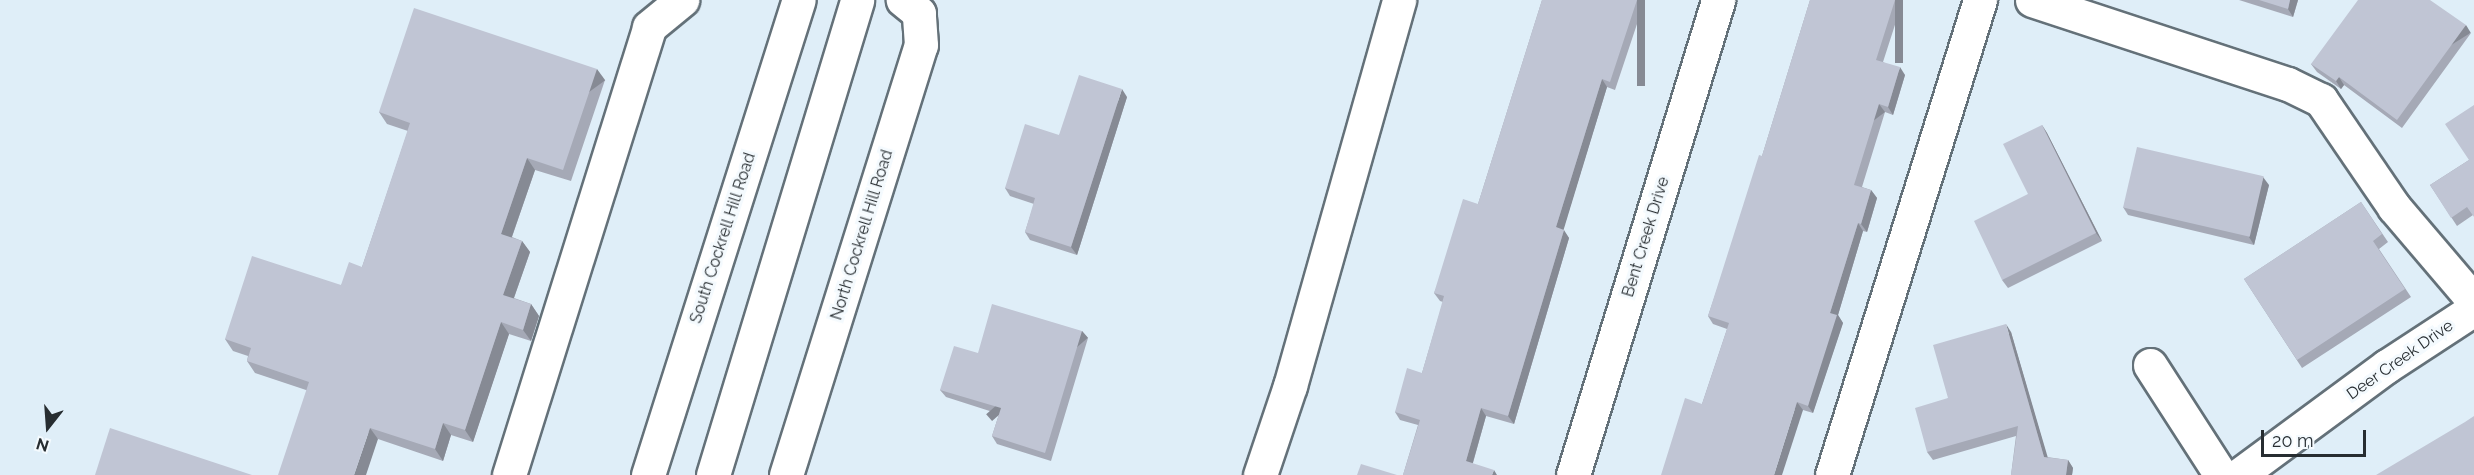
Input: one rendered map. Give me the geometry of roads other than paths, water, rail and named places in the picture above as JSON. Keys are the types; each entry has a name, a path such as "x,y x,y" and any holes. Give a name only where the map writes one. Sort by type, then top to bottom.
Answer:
{"street":[{"path":"509,475 649,27 682,0"},
{"name":"South Cockrell Hill Road","path":"648,475 799,0"},
{"path":"713,475 857,0"},
{"name":"North Cockrell Hill Road","path":"786,475 921,45 919,13 903,0"},
{"path":"1260,475 1290,386 1399,0"},
{"name":"Bent Creek Drive","path":"1573,475 1718,0"},
{"path":"1832,475 1980,0"},
{"path":"2032,0 2288,84 2321,100 2394,207 2474,301"},
{"name":"Deer Creek Drive","path":"2239,475 2387,366 2474,309"},
{"path":"2150,365 2221,475"}]}
